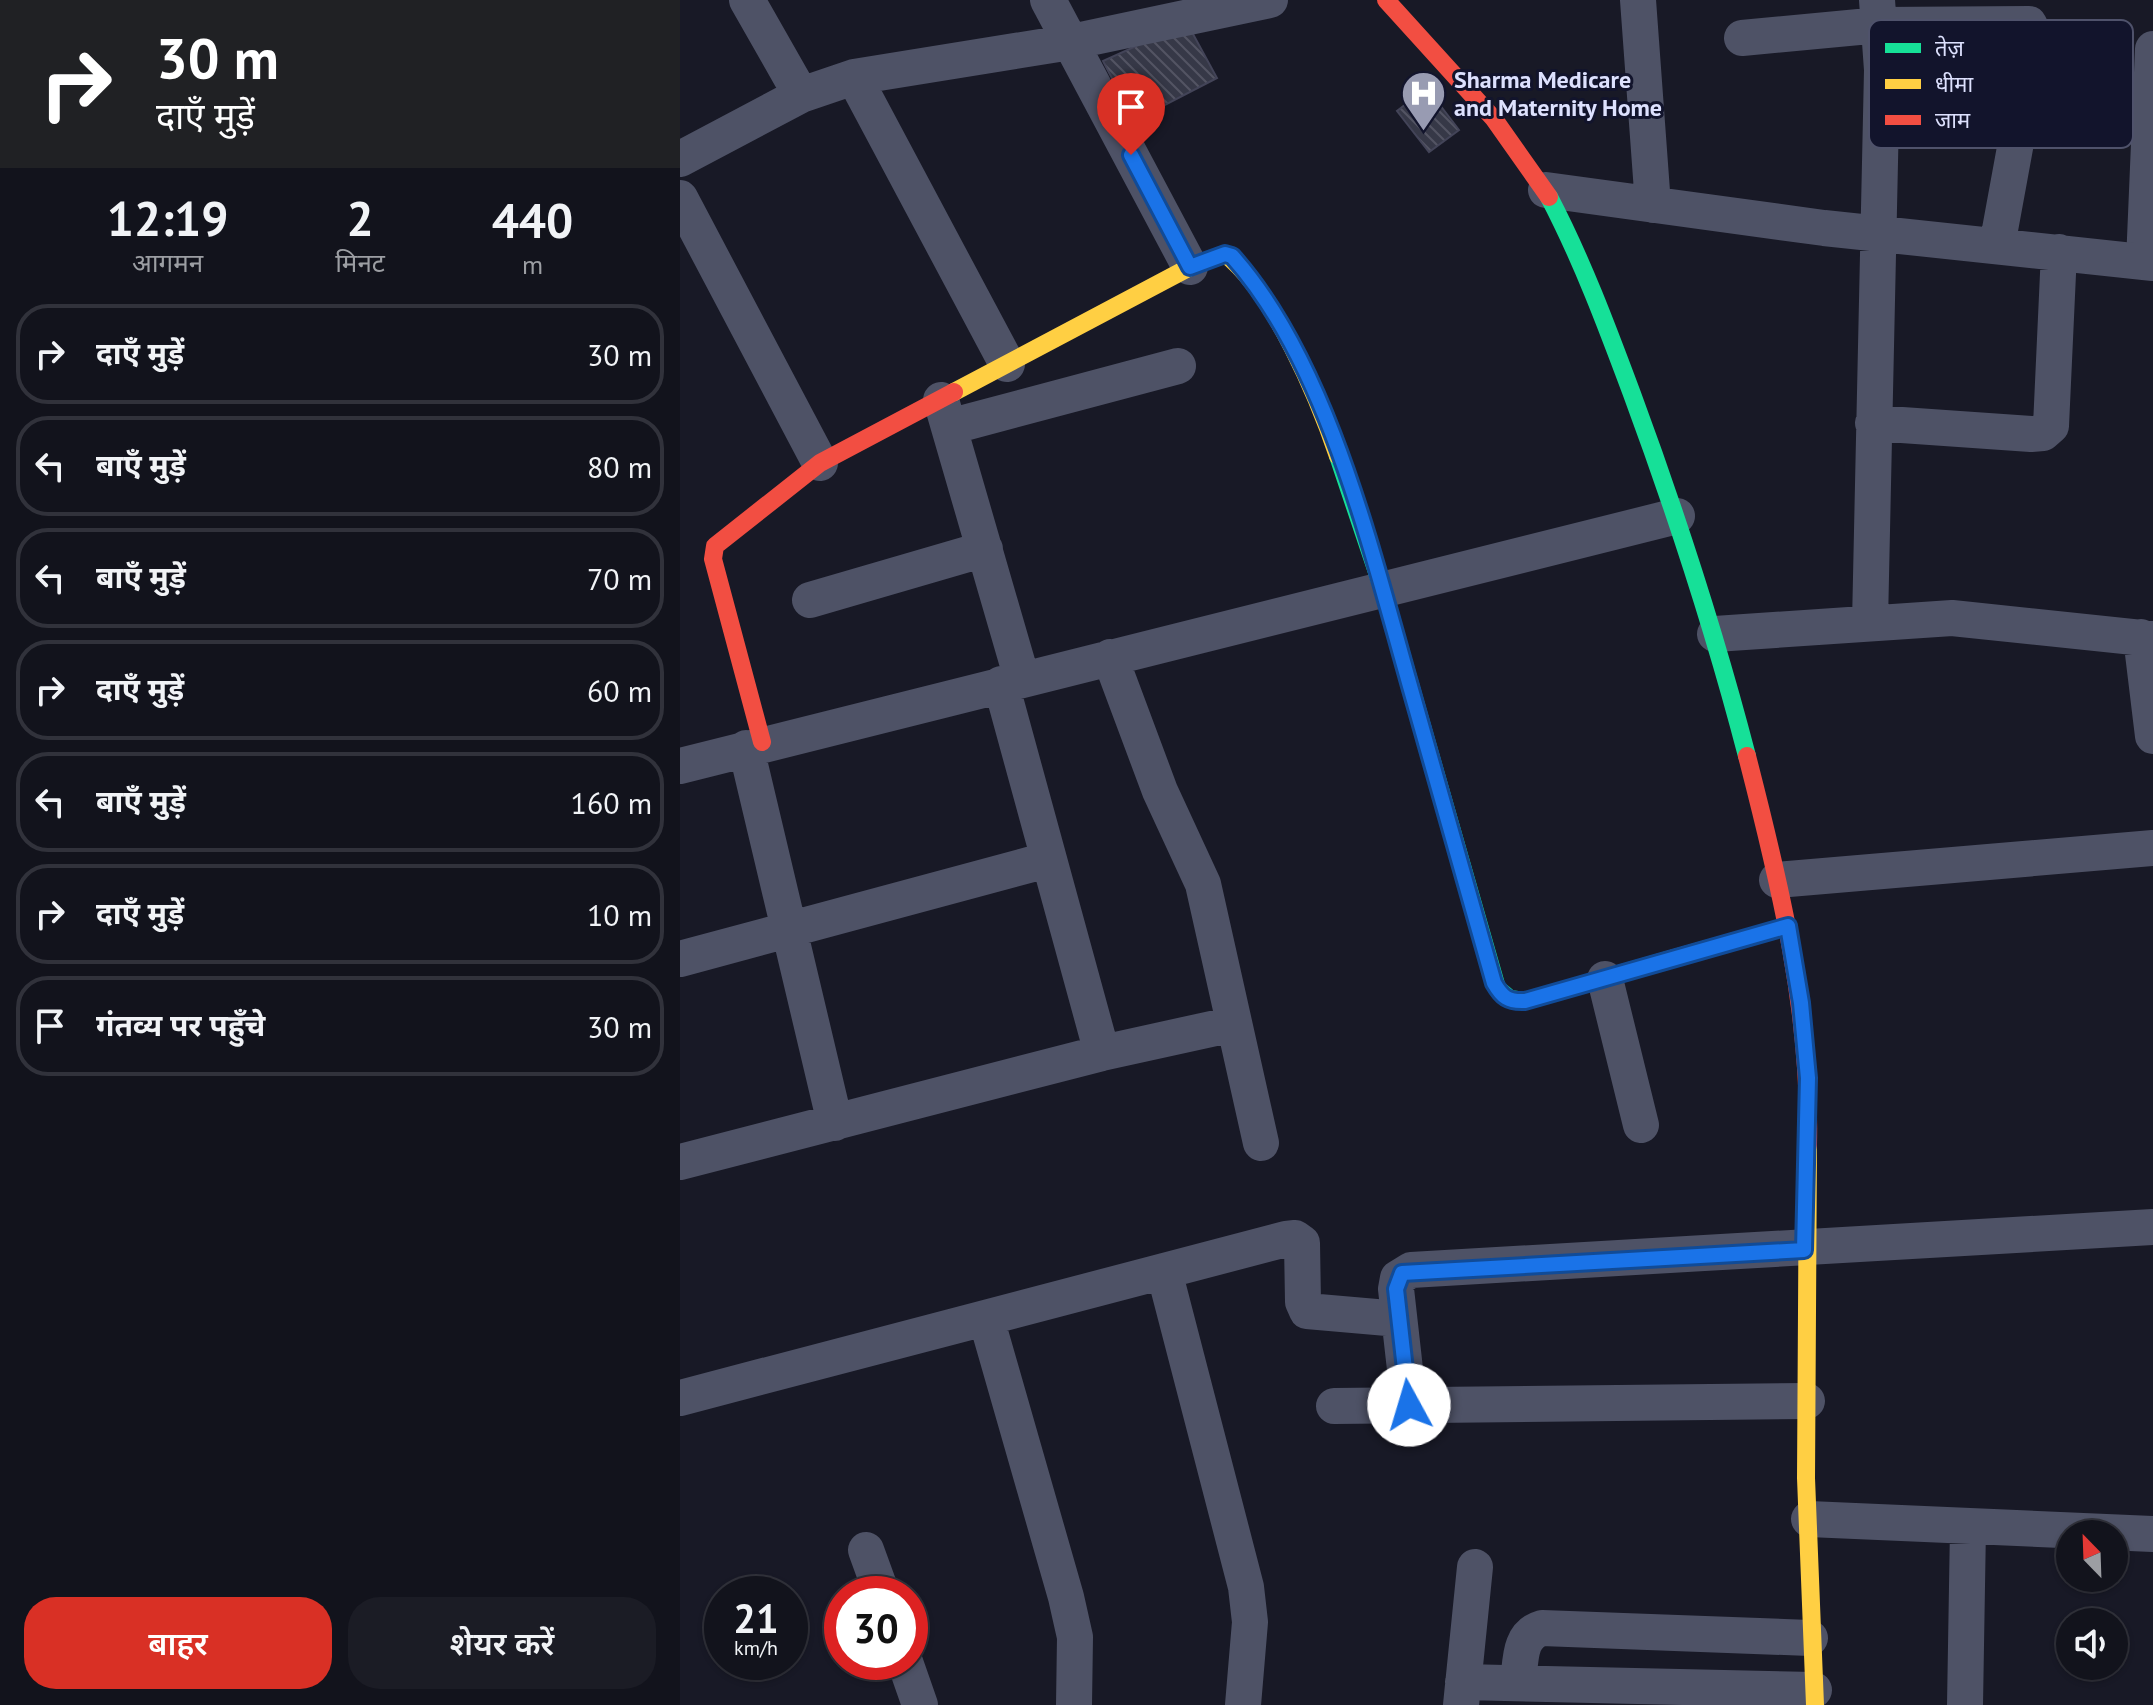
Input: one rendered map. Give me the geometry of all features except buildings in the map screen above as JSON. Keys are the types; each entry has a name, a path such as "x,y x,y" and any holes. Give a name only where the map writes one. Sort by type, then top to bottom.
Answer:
{"street":[{"path":"747,0 801,95"},
{"path":"1048,0 1190,267"},
{"path":"680,159 801,95 854,77 1071,42 1270,0"},
{"path":"1386,0 1481,104 1546,190 1582,261 1677,516 1715,634 1788,926 1801,1003 1808,1078 1804,1250 1810,1638 1814,1698 1518,1683 1462,1693 1475,1567"},
{"path":"1638,0 1653,205"},
{"path":"1742,38 1878,13 2004,11"},
{"path":"1546,190 1875,233 2148,263 2153,49"},
{"path":"854,77 1007,364"},
{"path":"1870,623 1876,148"},
{"path":"1997,246 2015,148"},
{"path":"680,198 820,463"},
{"path":"1873,423 2031,434 2043,433 2051,426 2055,416 2059,252"},
{"path":"945,413 1007,364 1190,267 1225,254 1232,256 1290,343 1320,402 1383,590 1494,983 1500,994 1511,1002 1525,1001 1788,926"},
{"path":"835,1123 789,929 754,745 716,571 715,546 820,463 945,413 1178,366"},
{"path":"945,413 985,549 1047,860 1102,1053"},
{"path":"680,766 1677,516"},
{"path":"810,600 985,549"},
{"path":"1715,634 1976,619 2147,638 2153,736"},
{"path":"1110,657 1160,791 1203,884 1261,1143"},
{"path":"1777,880 2153,848"},
{"path":"680,959 1047,860"},
{"path":"1605,979 1641,1125"},
{"path":"680,1162 1102,1053 1234,1024"},
{"path":"1409,1405 1399,1319 1398,1278 1411,1270 1804,1250 2153,1227"},
{"path":"680,1398 1295,1238 1302,1243 1304,1254 1303,1302 1307,1311 1399,1319"},
{"path":"1164,1271 1246,1587 1250,1622 1243,1705"},
{"path":"986,1318 1066,1597 1075,1637 1074,1705"},
{"path":"1334,1406 1807,1401"},
{"path":"1809,1519 2153,1534"},
{"path":"1965,1705 1968,1527"},
{"path":"866,1550 875,1576"},
{"path":"1518,1683 1524,1640 1528,1634 1542,1628 1810,1638"},
{"path":"911,1680 920,1705"}],"traffic: fast":[{"path":"1549,197 1594,294 1648,439 1708,619 1747,756"},
{"path":"1338,456 1383,590 1497,988 1510,999 1525,1001 1668,960"}],"traffic: slow":[{"path":"954,392 1190,267 1225,254 1261,293 1277,319 1319,405 1338,456"},
{"path":"1668,960 1788,926"},
{"path":"1808,1145 1806,1478 1815,1705"}],"traffic: jam":[{"path":"1386,0 1494,119 1549,197"},
{"path":"762,742 713,559 715,546 820,463 954,392"},
{"path":"1747,756 1782,900 1799,997 1808,1095 1808,1145"}],"place":[{"name":"Sharma Medicare and Maternity Home","path":"1423,132"}],"route":[{"path":"1131,155 1190,267 1216,256 1232,256 1290,343 1320,402 1383,590 1494,983 1500,994 1511,1002 1525,1001 1788,926 1801,1003 1808,1078 1804,1250 1411,1270 1402,1273 1396,1289 1409,1405"}]}
